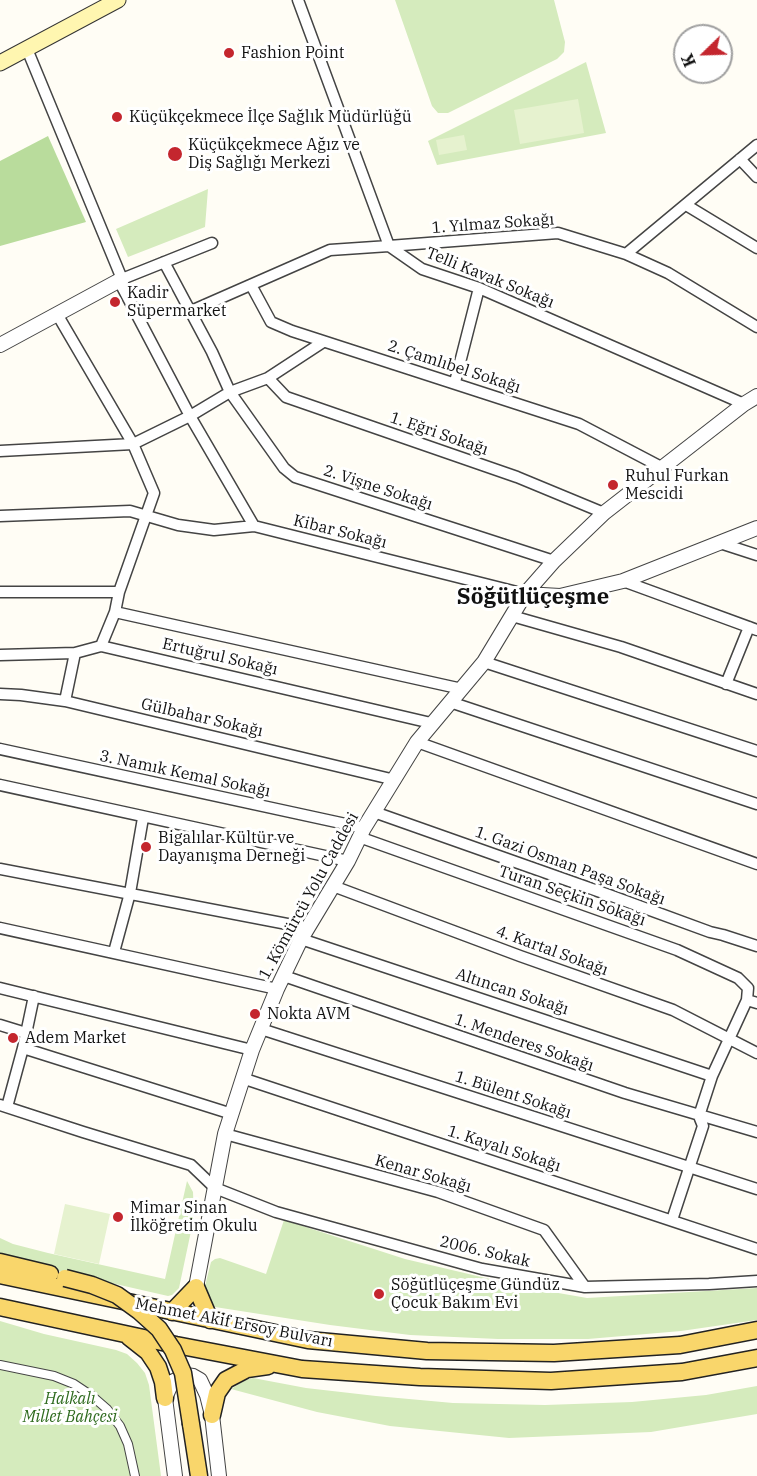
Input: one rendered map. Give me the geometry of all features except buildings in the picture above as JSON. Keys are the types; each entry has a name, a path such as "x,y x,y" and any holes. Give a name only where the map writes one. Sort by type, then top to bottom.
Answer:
{"main road":[{"path":"0,63 118,0"},
{"path":"0,1262 92,1285 117,1296 159,1329 173,1350 183,1373 199,1476"},
{"name":"Mehmet Akif Ersoy Bulvarı","path":"0,1275 308,1340 427,1351 554,1353 680,1345 757,1330"},
{"path":"172,1312 196,1287 210,1320"},
{"name":"Mehmet Akif Ersoy Bulvarı","path":"0,1307 302,1369 420,1377 551,1381 682,1372 757,1358"},
{"path":"121,1333 136,1341 148,1352 158,1367 165,1398"},
{"path":"212,1415 217,1393 232,1376 255,1368 282,1365"}],"street":[{"path":"191,311 330,250 389,246 298,0"},
{"path":"27,49 121,280 190,416 254,525"},
{"path":"626,254 757,145"},
{"path":"740,159 757,177"},
{"path":"686,205 757,248"},
{"name":"1. Yılmaz Sokağı","path":"389,246 558,233 626,254 668,273 757,327"},
{"path":"0,345 121,280 212,243"},
{"name":"Telli Kavak Sokağı","path":"389,246 422,269 479,288 744,404"},
{"name":"2. Vişne Sokağı","path":"164,262 191,311 230,392 284,468 296,477 554,561"},
{"name":"2. Çamlıbel Sokağı","path":"251,285 272,322 323,342 455,382 579,424 663,468"},
{"path":"455,382 479,288"},
{"path":"57,314 133,444 154,493 119,592 116,612 101,646"},
{"path":"0,451 133,444 190,416 230,392 268,378 323,342"},
{"name":"1. Eğri Sokağı","path":"268,378 286,397 517,477 604,513"},
{"name":"1. Kömürcü Yolu Caddesi","path":"196,1287 225,1134 252,1050 277,989 305,934 348,861 362,832 417,742 484,662 525,594 554,561 604,513 757,396"},
{"name":"Kibar Sokağı","path":"0,516 130,511 178,525 214,530 254,525 525,594"},
{"path":"525,594 560,596 623,581 757,528"},
{"path":"720,543 757,555"},
{"path":"623,581 753,628 726,684"},
{"path":"0,592 119,592"},
{"path":"116,612 462,689"},
{"path":"512,616 621,647 757,694"},
{"name":"Ertuğrul Sokağı","path":"0,655 75,653 101,646 432,723"},
{"path":"65,701 75,653"},
{"path":"484,662 757,751"},
{"name":"Gülbahar Sokağı","path":"0,694 65,701 395,780"},
{"path":"450,702 757,804"},
{"path":"417,742 757,864"},
{"name":"3. Namık Kemal Sokağı","path":"0,749 362,832"},
{"path":"0,785 348,861"},
{"name":"1. Gazi Osman Paşa Sokağı","path":"374,812 710,932 757,946"},
{"path":"114,952 130,893 144,818"},
{"name":"Turan Seçkin Sokağı","path":"362,832 677,950 738,978 748,988 752,1001"},
{"name":"Altıncan Sokağı","path":"0,869 130,893 305,934 712,1076"},
{"name":"4. Kartal Sokağı","path":"333,886 673,1010 757,1053"},
{"path":"0,928 277,989"},
{"name":"1. Menderes Sokağı","path":"284,976 624,1094 757,1132"},
{"path":"0,988 252,1050"},
{"path":"34,996 23,1048 3,1106 191,1164 215,1188"},
{"path":"672,1220 703,1126 699,1116 712,1076 729,1040 752,1001"},
{"path":"0,1025 26,1033"},
{"name":"1. Bülent Sokağı","path":"261,1029 757,1189"},
{"path":"23,1048 232,1114"},
{"name":"1. Kayalı Sokağı","path":"242,1078 757,1249"},
{"name":"Kenar Sokağı","path":"225,1134 438,1192 544,1230 585,1287"},
{"name":"2006. Sokak","path":"215,1188 276,1212 482,1269 585,1287 757,1281"},
{"path":"0,1365 54,1376 92,1395 120,1426 128,1444 135,1476"},
{"path":"176,1476 165,1398 172,1382 186,1375 200,1380 204,1387 212,1415 219,1476"}],"green space":[{"path":"395,0 554,0 565,42 564,52 557,59 448,113 438,113 432,106"},
{"path":"586,62 606,133 437,165 428,141"},
{"path":"578,99 584,133 520,144 514,110"},
{"path":"464,135 467,150 439,155 436,140"},
{"path":"48,136 86,222 0,246 0,161"},
{"path":"208,189 205,227 128,257 116,229"},
{"path":"187,1181 193,1192 194,1217 179,1288 172,1295 168,1296 0,1256 0,1238 13,1244 48,1253 165,1279"},
{"path":"65,1204 110,1214 99,1264 54,1254"},
{"path":"284,1220 405,1259 524,1287 587,1298 757,1288 757,1320 681,1331 588,1339 498,1339 410,1335 215,1307 208,1303 205,1286 211,1262 220,1258 266,1274"},
{"name":"Halkalı Millet Bahçesi","path":"0,1321 44,1334 116,1350 127,1354 137,1363 145,1373 149,1385 161,1476 0,1476"},
{"path":"253,1378 306,1388 376,1396 453,1403 545,1405 632,1402 706,1395 757,1386 757,1414 651,1432 509,1438 390,1426 317,1412 231,1389"}],"place":[{"name":"Fashion Point","path":"229,53"},
{"name":"Küçükçekmece İlçe Sağlık Müdürlüğü","path":"117,117"},
{"name":"Küçükçekmece Ağız ve Diş Sağlığı Merkezi","path":"175,154"},
{"name":"Kadir Süpermarket","path":"115,302"},
{"name":"Ruhul Furkan Mescidi","path":"613,485"},
{"name":"Bigalılar Kültür ve Dayanışma Derneği","path":"146,847"},
{"name":"Nokta AVM","path":"255,1014"},
{"name":"Adem Market","path":"13,1038"},
{"name":"Mimar Sinan İlköğretim Okulu","path":"118,1217"},
{"name":"Söğütlüçeşme Gündüz Çocuk Bakım Evi","path":"379,1294"}],"district":[{"name":"Söğütlüçeşme","path":"533,598"}]}
